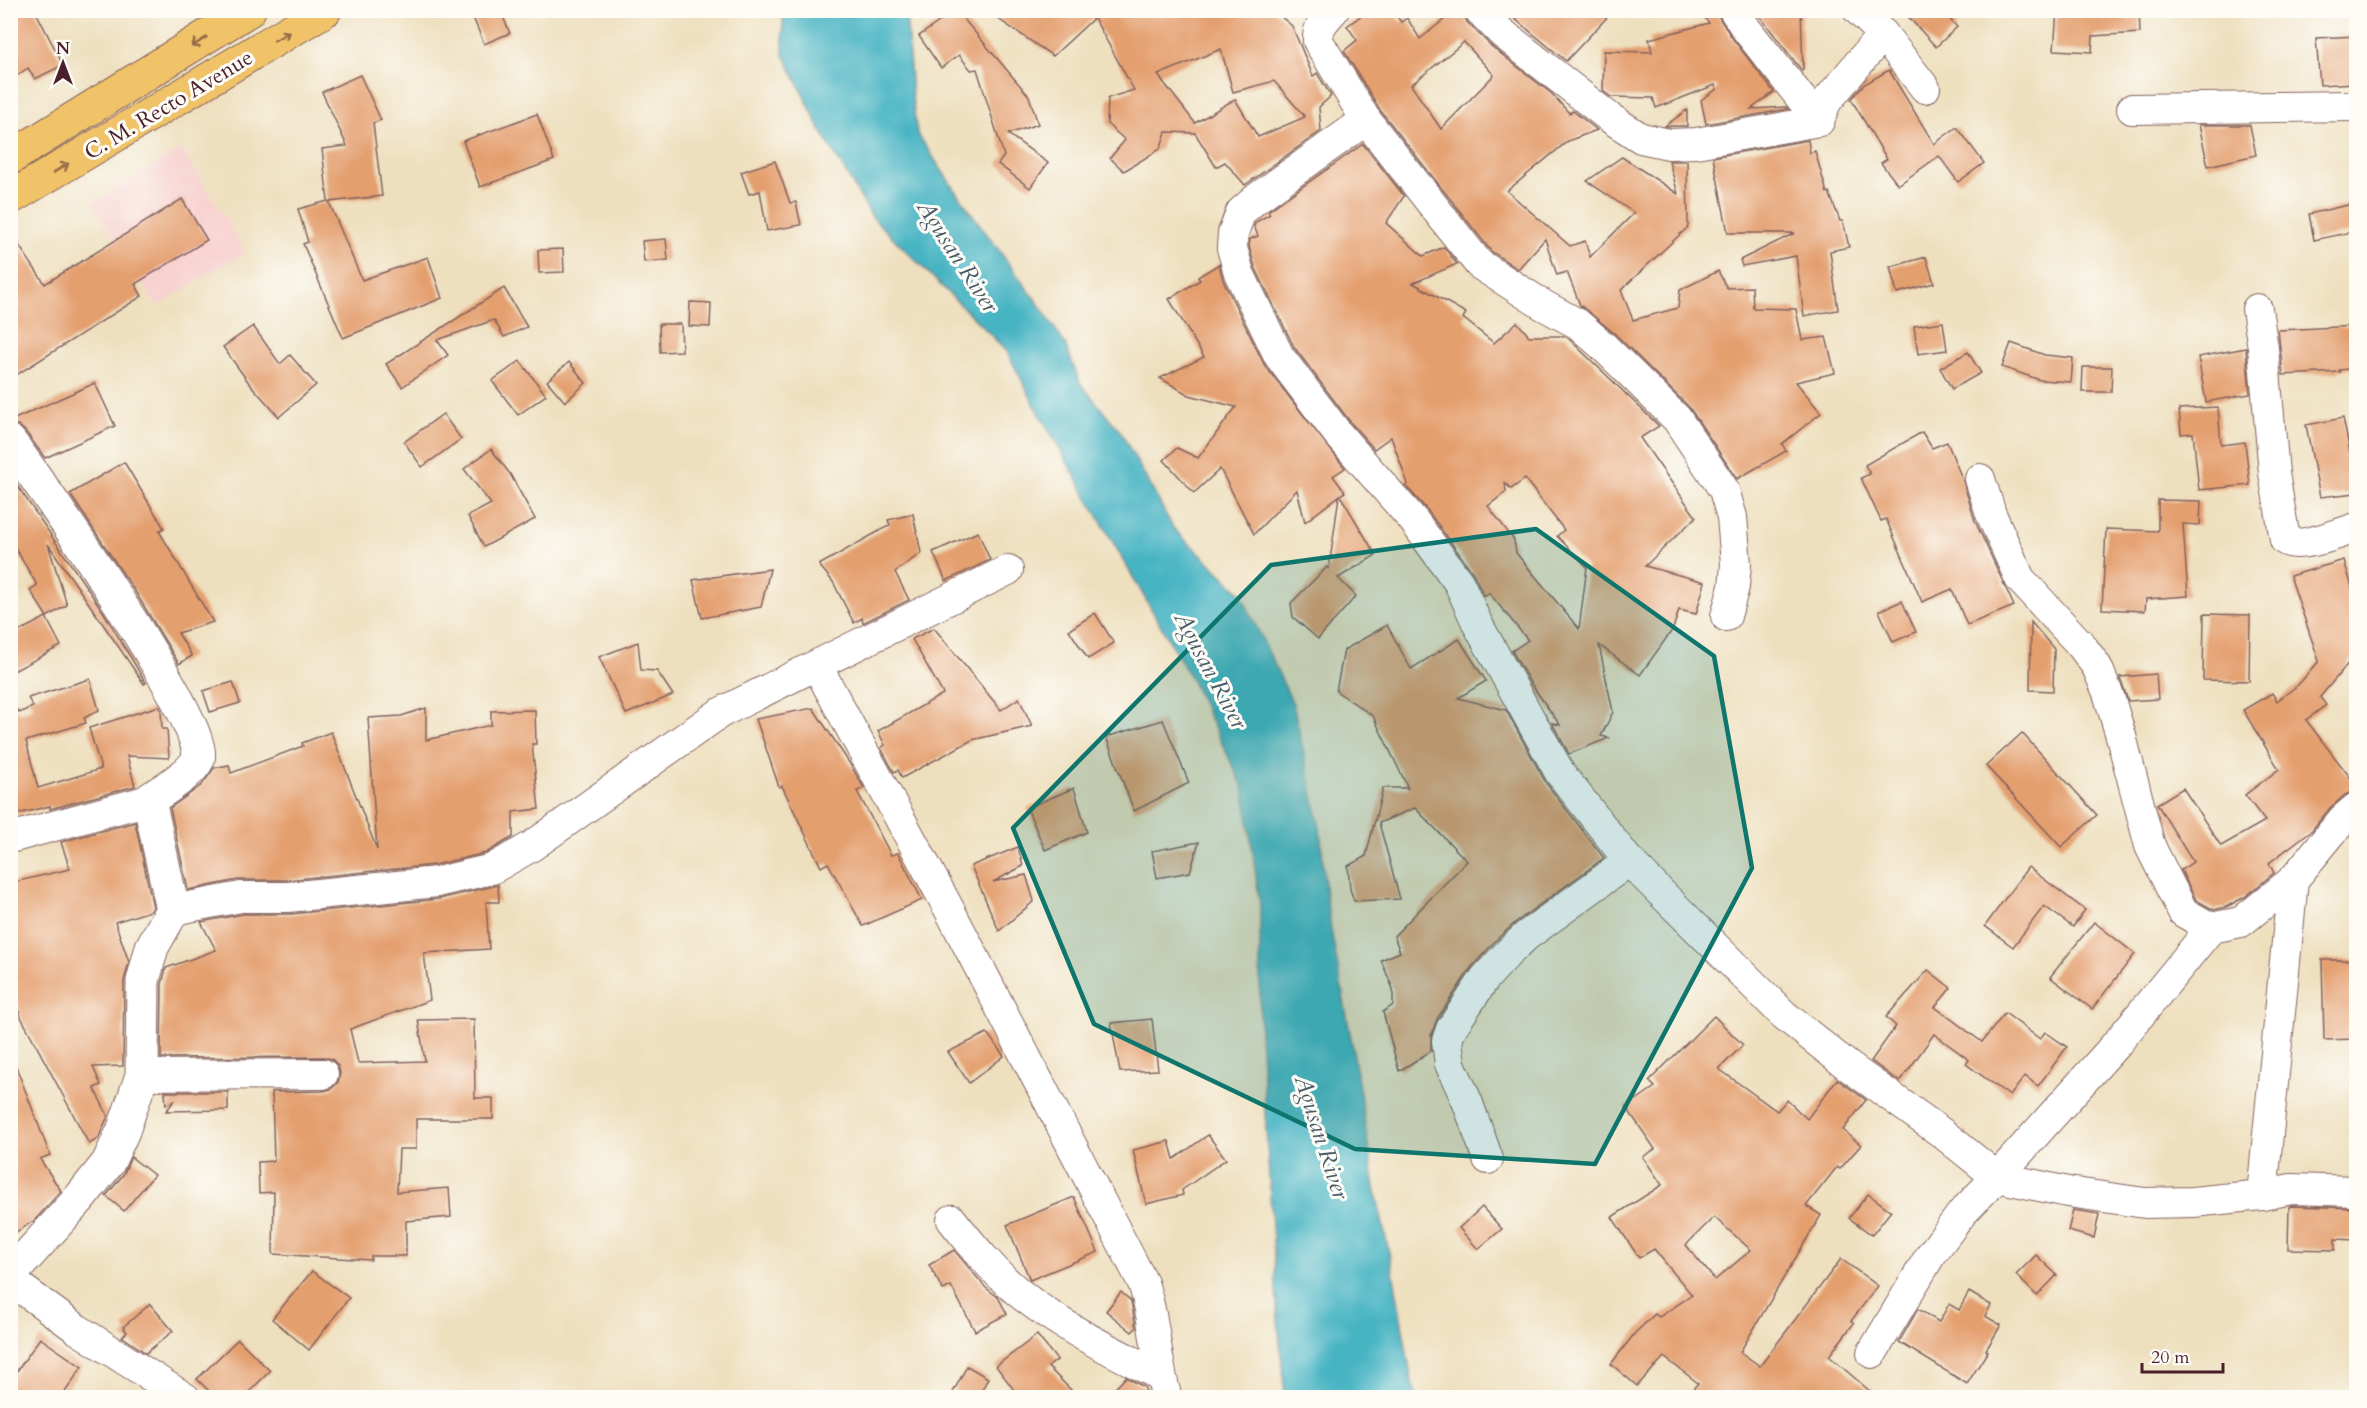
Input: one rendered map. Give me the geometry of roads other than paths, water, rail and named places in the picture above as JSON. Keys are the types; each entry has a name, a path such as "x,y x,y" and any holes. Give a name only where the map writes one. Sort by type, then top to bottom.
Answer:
{"highway":[{"name":"C. M. Recto Avenue","path":"10,158 249,10"},
{"name":"C. M. Recto Avenue","path":"10,198 325,10"}],"street":[{"path":"1334,10 1323,21 1318,32 1318,41 1366,120 1479,264 1543,305 1578,324 1603,346 1677,419 1724,490 1732,517 1736,564 1734,587 1726,616"},
{"path":"1479,10 1502,33 1610,118 1641,138 1669,144 1696,143 1819,121"},
{"path":"1734,10 1747,30 1819,121"},
{"path":"1858,10 1882,34 1926,88"},
{"path":"1819,121 1826,102 1882,34"},
{"path":"2132,109 2356,106"},
{"path":"1366,120 1241,212 1233,233 1232,248 1239,273 1280,356 1338,434 1414,521 1459,583 1478,625 1560,773 1629,861 1784,1015 1848,1066 1942,1133 1997,1177 2068,1192 2145,1203 2193,1202 2291,1189 2356,1191"},
{"path":"2257,309 2263,348 2274,473 2285,540 2290,543 2301,543 2356,528"},
{"path":"10,442 109,586 163,675 199,746 199,758 194,766 149,800 10,837"},
{"path":"1980,479 1991,514 2020,579 2081,645 2097,667 2108,693 2121,736 2150,846 2183,912 2211,928"},
{"path":"173,910 241,897 288,897 437,882 486,871 532,846 720,713 1008,570"},
{"path":"818,666 949,909 1143,1283 1150,1303 1164,1387"},
{"path":"10,1275 79,1199 108,1163 123,1131 141,1075 143,981 152,947 173,910 149,800"},
{"path":"1872,1353 1929,1256 1962,1213 2118,1042 2211,928 2241,922 2294,880 2343,819 2356,808"},
{"path":"1488,1159 1450,1064 1447,1041 1450,1029 1485,978 1526,936 1629,861"},
{"path":"2262,1194 2294,880"},
{"path":"141,1075 323,1074"},
{"path":"952,1220 973,1246 1017,1291 1054,1318 1164,1387"},
{"path":"10,1280 77,1329 185,1398"}],"water":[{"name":"Agusan River","path":"783,11 906,11 917,133 958,195 1040,306 1065,344 1080,383 1120,431 1174,529 1240,592 1293,704 1320,828 1326,897 1375,1188 1393,1271 1412,1383 1417,1397 1285,1397 1260,1033 1260,905 1244,789 1189,675 1039,413 1006,350 872,217 821,131 783,52"}]}
